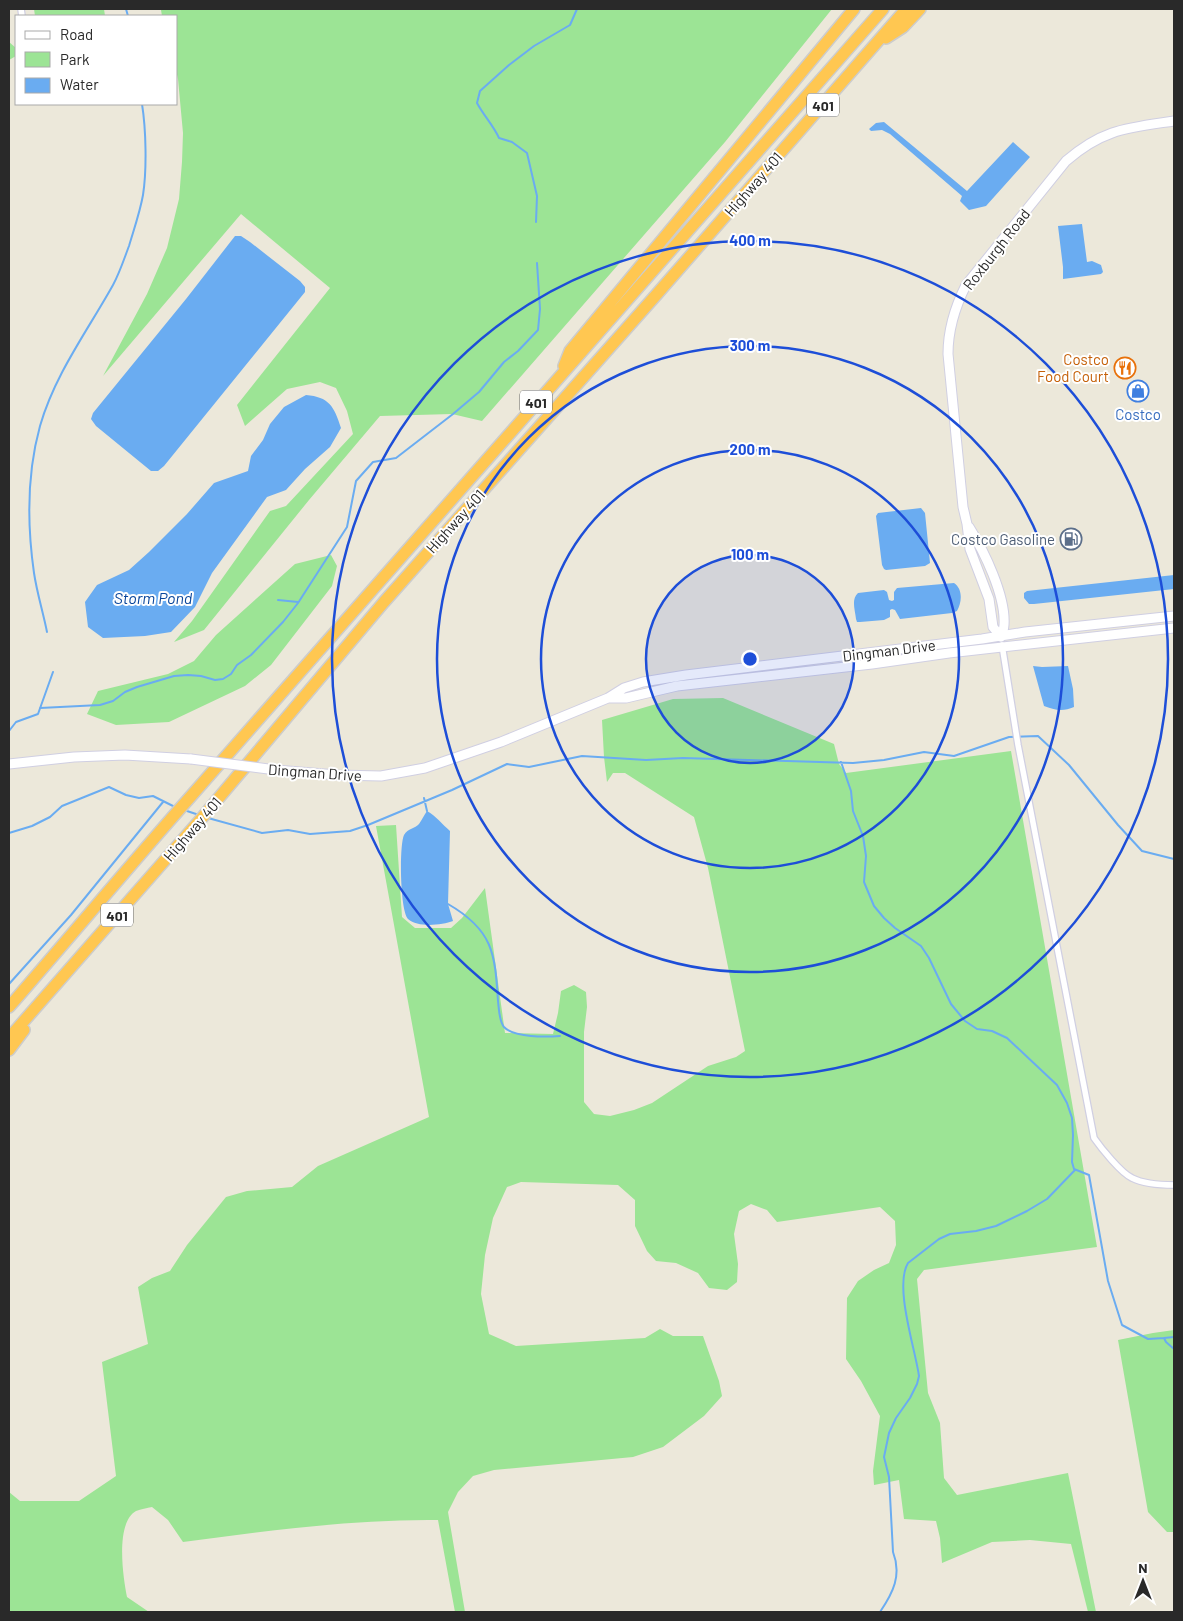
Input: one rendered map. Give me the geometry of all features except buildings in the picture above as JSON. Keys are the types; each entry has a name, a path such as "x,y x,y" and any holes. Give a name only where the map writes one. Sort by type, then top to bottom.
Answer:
{"highway":[{"path":"562,372 570,351 854,9"},
{"name":"Highway 401","path":"9,1007 562,372 883,9"},
{"name":"Highway 401","path":"9,1038 215,804 384,602 906,9"},
{"path":"877,44 903,27 920,9"},
{"path":"9,1050 21,1035 33,1010"}],"main road":[{"name":"Roxburgh Road","path":"1001,637 1004,626 1001,599 980,545 967,524 962,507 948,354 950,330 956,306 966,285 1066,161 1110,132 1128,127 1174,121"},
{"name":"Dingman Drive","path":"10,764 74,757 125,755 192,759 276,770 337,775 381,776 425,768 501,742 608,698 624,688 643,682 686,675 1001,637 1025,632 1174,616"},
{"name":"Dingman Drive","path":"608,698 626,698 678,686 1174,628"}],"street":[{"path":"1001,637 1015,729 1094,1138 1102,1150 1131,1178 1159,1185 1174,1185"}],"green space":[{"path":"34,9 104,9 105,15 35,15"},
{"path":"832,9 725,142 482,421 452,414 380,416 204,630 174,642 192,621 270,511 286,506 353,434 347,411 336,388 320,382 287,389 245,426 237,405 330,288 241,214 103,376 147,294 167,248 179,199 183,133 178,79 178,15 162,15 161,10"},
{"path":"9,42 15,47 15,57 9,60"},
{"path":"331,555 337,566 332,586 271,665 245,686 169,722 116,725 87,714 98,691 168,674 194,661 216,635 295,564"},
{"path":"723,698 834,744 839,764 846,773 1011,751 1097,1247 924,1270 917,1279 928,1393 940,1423 944,1478 957,1495 1068,1473 1096,1612 1088,1612 1071,1544 1030,1540 992,1542 942,1563 940,1538 936,1521 904,1519 899,1480 874,1485 873,1471 880,1416 861,1381 846,1359 847,1298 858,1281 889,1263 896,1245 895,1221 880,1207 777,1222 767,1210 751,1204 739,1211 734,1234 738,1264 737,1282 727,1290 709,1288 698,1273 676,1263 656,1261 647,1251 635,1226 635,1200 618,1185 521,1182 507,1187 493,1218 485,1255 481,1294 489,1334 516,1346 645,1338 660,1329 673,1336 703,1336 719,1381 722,1396 704,1416 663,1447 633,1457 494,1470 473,1476 458,1492 448,1512 465,1612 455,1612 438,1520 374,1521 278,1530 183,1542 168,1520 152,1507 136,1511 129,1517 125,1527 122,1551 127,1597 149,1612 9,1612 9,1492 20,1501 79,1501 116,1476 102,1362 148,1344 138,1287 152,1278 170,1271 187,1245 226,1197 247,1191 292,1187 318,1166 429,1117 376,826 396,825 402,917 415,928 451,928 462,918 485,888 505,1033 553,1034 561,991 574,985 586,992 584,1102 594,1114 610,1116 652,1103 708,1066 736,1057 745,1051 708,868 694,817 625,773 613,773 607,782 604,757 602,720 673,699"},
{"path":"1174,1330 1174,1532 1167,1532 1148,1512 1118,1340"}],"water":[{"path":"884,122 967,191 1013,142 1030,157 986,206 969,210 960,201 962,196 890,134 882,130 871,131 869,129 876,123"},
{"path":"1082,224 1087,262 1092,261 1101,265 1103,272 1101,274 1063,279 1058,226"},
{"path":"235,236 241,236 250,242 300,281 305,287 305,292 164,466 158,471 151,471 96,426 91,419 93,413"},
{"name":"Storm Pond","path":"306,395 320,398 329,404 336,414 341,428 330,447 305,469 286,490 267,497 212,573 195,607 171,632 145,636 103,638 88,627 85,602 97,585 129,570 187,514 214,483 248,471 251,456 263,440 270,424 284,407"},
{"path":"921,508 925,513 930,563 925,566 884,569 876,516 878,513"},
{"path":"1174,575 1174,589 1034,604 1029,604 1024,598 1024,593 1027,591"},
{"path":"954,583 959,589 961,596 957,611 900,619 895,610 892,609 890,610 890,617 884,620 857,622 854,601 858,593 884,590 887,592 889,600 892,601 894,600 894,592 897,588"},
{"path":"1033,666 1068,666 1073,689 1074,707 1059,710 1044,706"},
{"path":"427,811 450,831 448,904 453,921 443,924 424,925 412,922 405,914 403,904 401,878 402,841 407,831 419,824"}],"waterway":[{"path":"126,9 128,15"},
{"path":"536,222 537,196 527,153 512,142 499,138 477,103 480,91 509,65 534,46 570,25 577,9"},
{"path":"47,632 35,580 30,536 31,480 36,444 46,407 54,388 113,285 129,246 140,208 144,185 146,149 142,105"},
{"path":"40,708 100,705 113,701 125,692 137,687 174,676 201,676 215,680 223,679 231,674 237,665 251,655 283,622 298,603 347,527 356,481 373,462 396,458 453,414 479,392 504,362 518,351 538,330 540,309 537,263"},
{"path":"278,600 298,602"},
{"path":"9,731 16,722 38,714 53,672"},
{"path":"208,818 262,833 288,830 310,834 350,831 452,790 507,764 529,767 582,756 646,760 683,758 853,763 884,760 924,752 954,756 1009,737 1038,736 1069,765 1142,851 1174,859"},
{"path":"841,762 851,791 853,811 863,836 866,856 864,882 874,906 895,928 921,946 929,958 951,1004 965,1021 977,1029 992,1031 1007,1038 1057,1085 1067,1103 1072,1118 1072,1162 1074,1169 1089,1175 1108,1281 1122,1325 1148,1339 1164,1338 1174,1349"},
{"path":"9,833 32,826 50,817 62,806 109,787 126,795 139,798 153,796 175,807"},
{"path":"424,798 427,811"},
{"path":"9,984 71,915 163,802"},
{"path":"184,810 199,815"},
{"path":"448,904 474,923 483,933 489,944 495,969 499,1015 504,1027 509,1031 523,1035 560,1036"},
{"path":"880,1612 895,1584 897,1568 893,1552 889,1477 884,1457 889,1433 896,1418 910,1398 919,1376 904,1301 904,1273 908,1263 939,1239 950,1234 996,1226 1027,1211 1047,1199 1075,1170"},
{"path":"1164,1338 1174,1337"}],"place":[{"name":"Costco Food Court","path":"1125,368"},
{"name":"Costco","path":"1138,391"},
{"name":"Costco Gasoline","path":"1071,539"}]}
